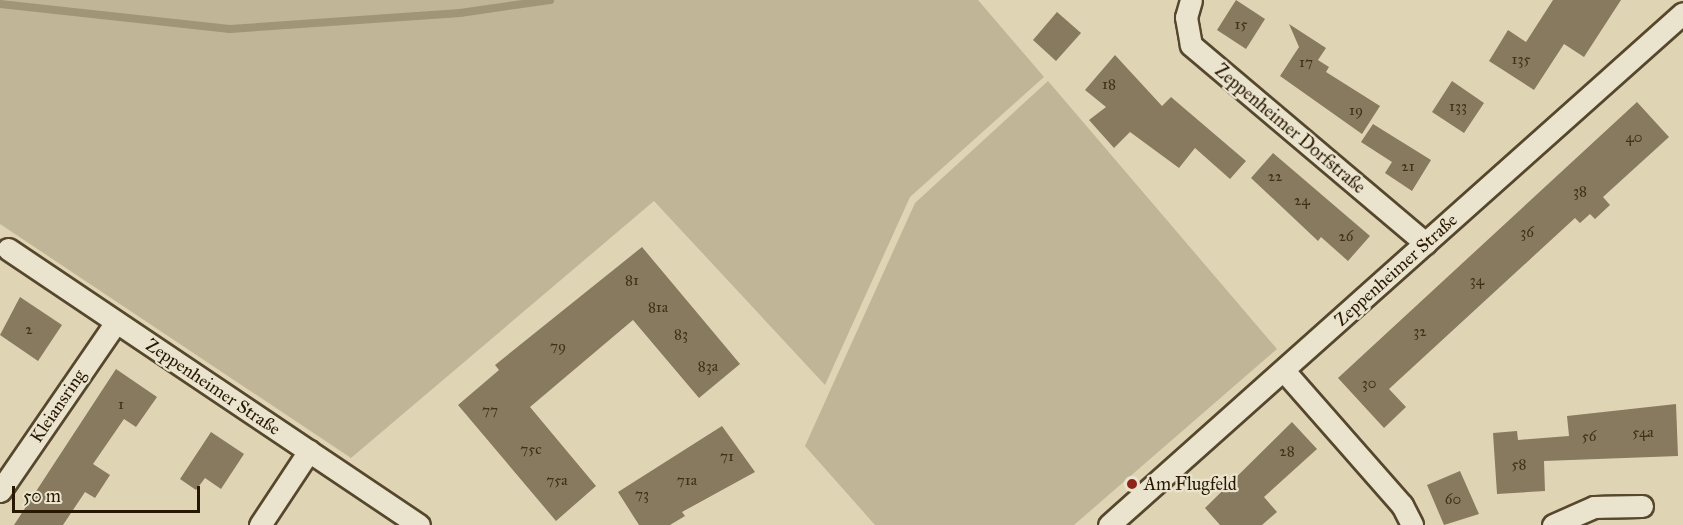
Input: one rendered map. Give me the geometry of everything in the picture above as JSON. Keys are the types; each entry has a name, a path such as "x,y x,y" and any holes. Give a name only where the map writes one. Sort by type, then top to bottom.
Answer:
{"street":[{"name":"Zeppenheimer Dorfstraße","path":"1191,0 1186,17 1191,45 1425,243"},
{"name":"Zeppenheimer Straße","path":"1109,525 1285,372 1425,243 1683,13"},
{"name":"Zeppenheimer Straße","path":"8,249 419,525"},
{"name":"Kleiansring","path":"0,491 116,321"},
{"path":"1285,372 1402,505 1412,525"},
{"path":"260,525 309,451"},
{"path":"1554,525 1594,507 1642,506"}],"shaded area":[{"path":"0,0 978,0 1044,77 910,197 825,385 654,201 351,458 0,224"},
{"path":"1048,81 1277,349 1074,525 875,525 805,446 915,203"}],"building":[{"path":"1236,0 1265,19 1246,49 1217,30"},
{"path":"1553,0 1621,0 1584,57 1564,44 1534,90 1489,61 1508,30 1526,42"},
{"path":"1057,12 1081,33 1056,61 1033,40"},
{"path":"1289,24 1326,48 1318,60 1329,67 1326,72 1380,106 1362,134 1280,76 1299,47"},
{"path":"1115,55 1162,106 1171,97 1246,161 1230,179 1195,148 1179,168 1130,132 1114,148 1089,120 1106,107 1085,90"},
{"path":"1452,81 1484,103 1464,133 1432,112"},
{"path":"1637,102 1669,137 1603,197 1610,205 1595,219 1590,214 1580,223 1575,218 1389,389 1406,407 1384,428 1338,378"},
{"path":"1373,124 1431,160 1412,191 1385,173 1392,162 1361,142"},
{"path":"1273,153 1370,236 1348,261 1321,237 1318,241 1251,178"},
{"path":"642,247 740,364 699,398 633,320 530,407 596,486 556,521 458,405 499,370 495,365"},
{"path":"20,297 62,325 38,361 0,335"},
{"path":"116,369 157,397 136,427 124,419 93,464 110,475 95,498 85,492 63,525 14,525"},
{"path":"1676,404 1678,456 1544,461 1545,491 1497,494 1493,433 1517,431 1518,440 1569,436 1567,416"},
{"path":"1292,422 1317,449 1264,497 1277,512 1262,525 1220,525 1205,508"},
{"path":"722,426 755,472 682,512 685,516 670,525 639,525 618,492"},
{"path":"211,432 244,454 221,489 205,478 196,490 180,479"},
{"path":"1460,471 1479,514 1444,525 1427,485"}],"waterway":[{"path":"0,4 230,29 460,13 550,0"}],"place":[{"name":"Am Flugfeld","path":"1132,484"}]}
